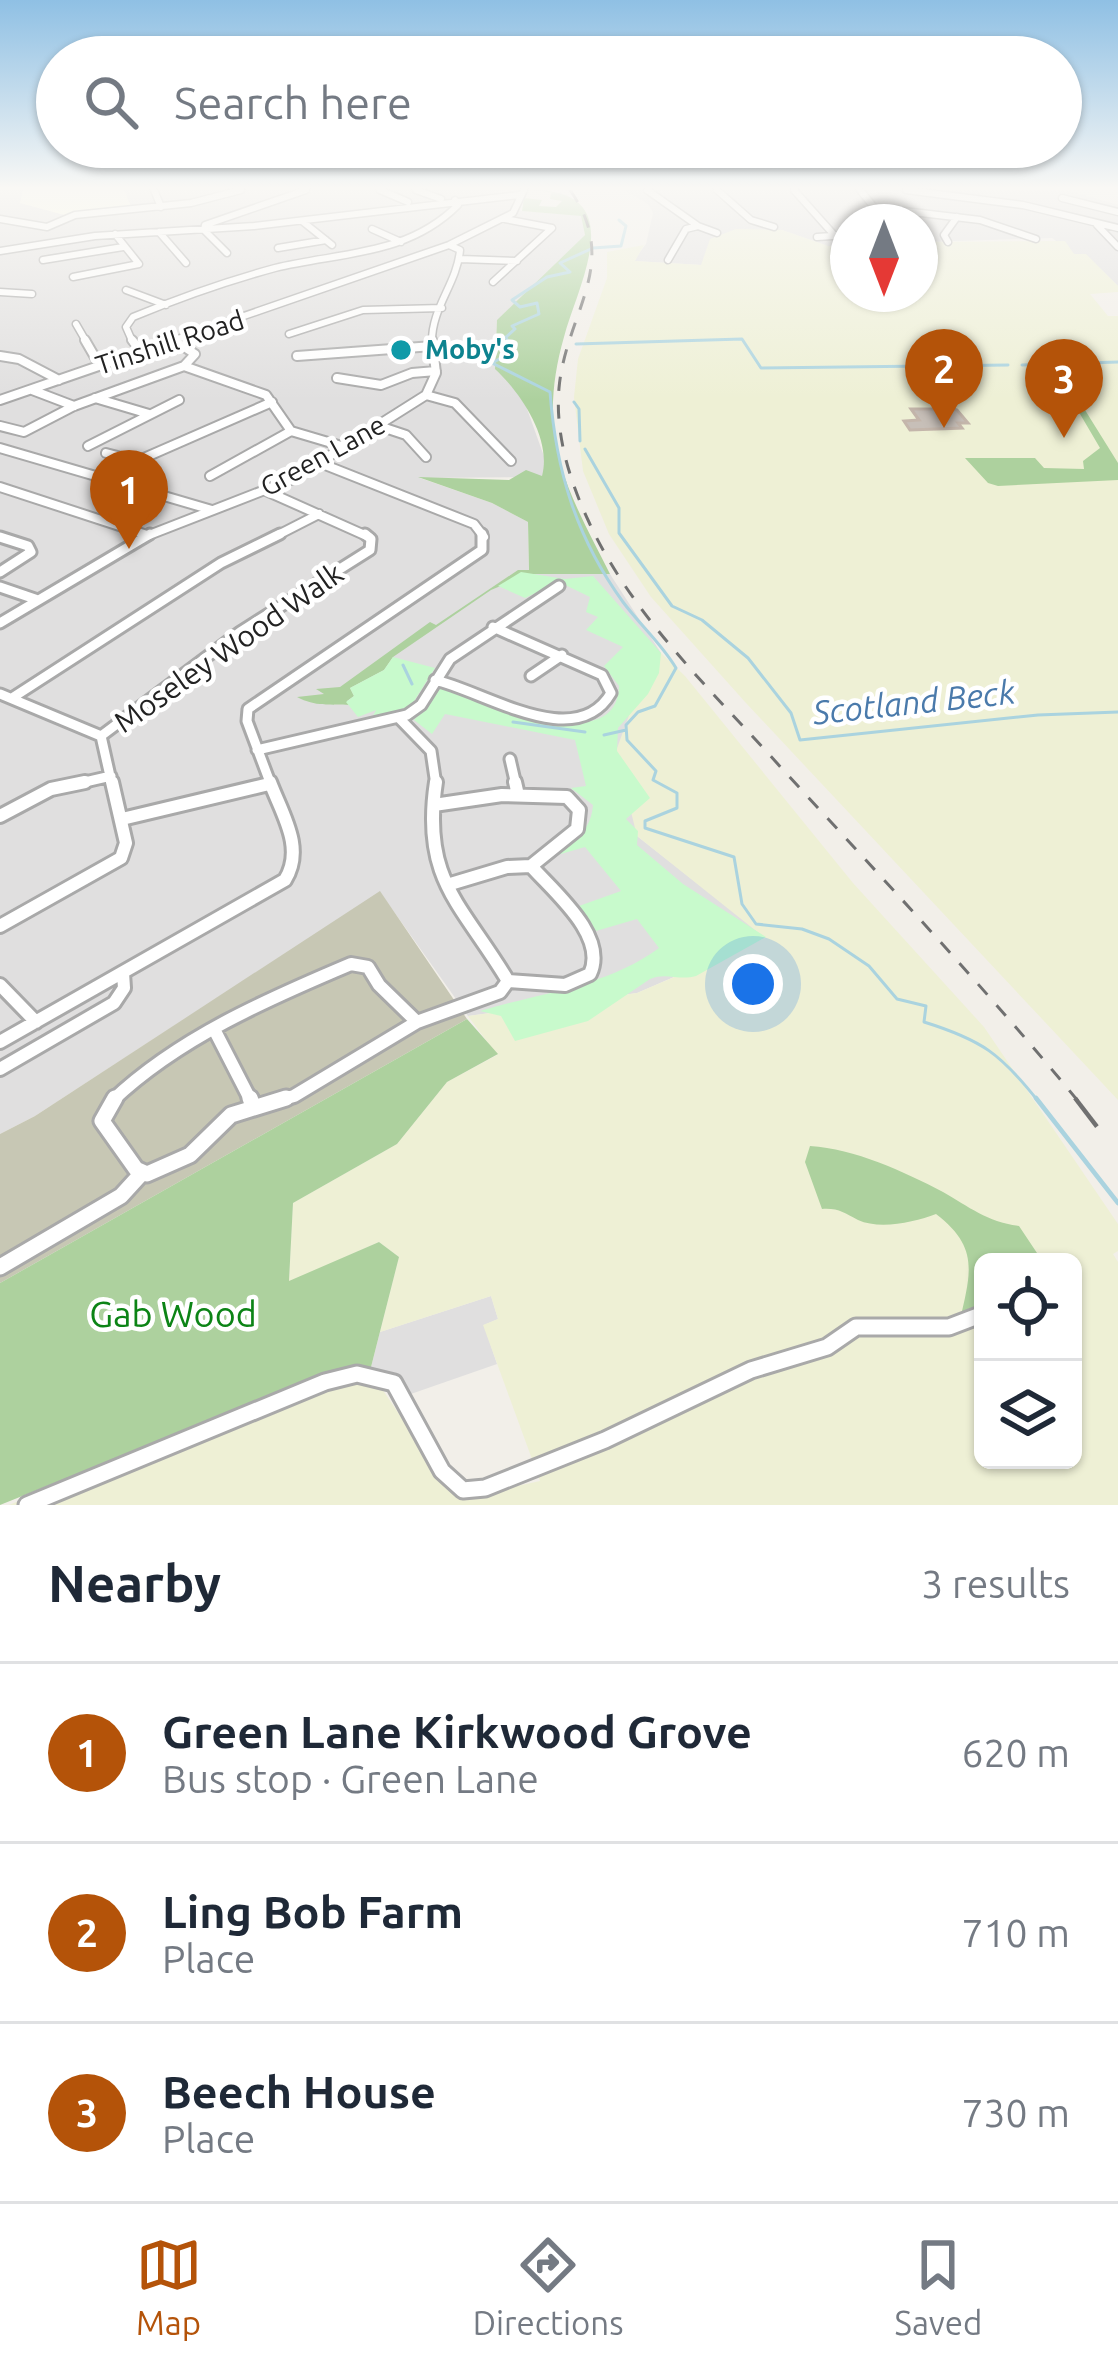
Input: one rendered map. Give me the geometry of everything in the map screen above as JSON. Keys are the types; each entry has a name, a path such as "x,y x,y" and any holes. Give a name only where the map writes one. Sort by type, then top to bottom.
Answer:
{"street":[{"path":"73,277 139,264 135,260"},
{"path":"142,352 135,347 127,322 217,286 301,260"},
{"name":"Tinshill Road","path":"0,400 406,260"},
{"path":"460,260 432,327 436,384 427,395 455,403 511,461"},
{"path":"493,281 517,260"},
{"path":"198,280 217,286"},
{"path":"125,290 166,305"},
{"path":"0,292 32,294"},
{"path":"0,302 17,293"},
{"path":"289,334 362,310 442,308"},
{"path":"76,324 96,359 106,364"},
{"path":"370,332 371,350"},
{"path":"0,426 24,431 74,406 184,367 195,353 175,341"},
{"path":"297,356 433,346"},
{"path":"0,356 19,359 59,380"},
{"path":"184,367 256,390 272,402 291,431 345,447"},
{"path":"337,378 381,385 412,373 436,371"},
{"path":"31,389 74,406"},
{"name":"Green Lane","path":"0,623 147,535 266,491 320,463 427,395"},
{"path":"95,398 149,414"},
{"path":"88,446 178,400"},
{"path":"106,453 137,461 272,402"},
{"path":"379,426 406,434 426,457"},
{"path":"210,476 291,431"},
{"path":"0,448 212,510"},
{"path":"0,1042 277,886 290,874 294,846 247,715 255,701 478,556 484,545 483,531 474,524 320,463"},
{"path":"0,487 147,535"},
{"name":"Moseley Wood Walk","path":"100,736 254,622 370,550 371,539 366,534 266,491"},
{"path":"6,696 220,562 319,514"},
{"path":"0,537 31,548 27,556 0,572"},
{"path":"257,750 400,719 421,705 450,659 559,586"},
{"path":"0,587 38,600"},
{"path":"435,680 467,685 544,718 567,721 597,714 610,699 607,680 493,627"},
{"path":"531,676 562,656"},
{"path":"0,926 116,863 125,850 122,818 100,736 6,696"},
{"path":"400,719 434,749 431,842 447,886 508,981 549,988 580,982 593,966 594,950 556,892 531,866 507,867 447,886"},
{"path":"510,759 518,795"},
{"path":"0,816 51,789 111,776"},
{"path":"122,818 269,784"},
{"path":"434,805 518,795 567,797 579,810 577,829 556,847 542,851 531,866"},
{"path":"142,1173 105,1127 104,1107 190,1040 215,1031 241,1012 358,963 368,967 379,985 417,1022"},
{"path":"0,1069 114,1004 124,988 123,973"},
{"path":"0,1267 121,1196 142,1173 159,1171 190,1155 224,1120 302,1092 417,1022 485,999 500,992 508,981"},
{"path":"0,985 36,1022"},
{"path":"215,1031 254,1106"},
{"path":"27,1505 325,1382 357,1374 394,1383 442,1471 464,1490 485,1488 605,1440 751,1370 826,1347 856,1327 949,1327 974,1317"}],"shaded area":[{"path":"0,260 559,260 497,321 495,368 521,392 546,462 542,477 420,478 492,503 528,522 529,574 610,574 661,653 639,688 637,836 766,937 637,993 468,1016 380,892 35,1116 0,1134"},
{"path":"607,260 701,265 703,260 830,260 830,312 938,312 938,260 1092,260 1118,286 1118,292 1090,294 1108,316 1118,316 1118,1100 746,703 651,597 609,534 583,471 574,397 578,359 607,278"},
{"path":"713,260 702,265 633,261"},
{"path":"1091,260 1118,260 1118,286"},
{"path":"661,653 685,676 853,883 984,1027 1118,1224 1118,1251 1113,1254 1118,1262 1118,1505 9,1505 320,1376 370,1371 452,1493 480,1494 540,1481 483,1325 498,1319 491,1296 380,1332 399,1257 379,1242 289,1282 293,1203 397,1144 447,1082 497,1055 468,1016 637,993 765,938 637,836 616,751 639,688"},
{"path":"380,891 467,1019 0,1283 0,1134 35,1116"},
{"path":"491,1296 498,1319 484,1325 497,1364 408,1395 394,1372 370,1371 380,1332"}],"green space":[{"path":"559,260 587,260 557,368 555,439 573,499 610,574 529,574 491,590 393,657 384,670 350,688 354,696 347,701 350,705 317,704 297,697 340,687 430,622 436,625 518,570 529,570 528,522 492,503 418,477 509,480 526,470 542,476 543,447 532,418 495,369 497,320"},
{"path":"1073,402 1080,402 1118,463 1118,480 998,486 988,483 965,458 1035,458 1044,468 1084,469 1083,461 1100,448"},
{"path":"521,572 565,579 593,576 661,653 659,673 648,694 618,728 617,751 650,798 626,819 638,831 637,845 683,884 766,937 696,976 650,979 588,1021 515,1041 501,1016 480,1011 596,980 659,948 637,919 596,931 579,906 621,891 585,847 547,858 582,832 591,817 593,805 571,788 586,786 575,740 445,714 432,734 414,720 443,685 514,711 572,723 596,720 612,708 619,686 604,666 623,647 586,630 598,617 586,612 590,597 559,582 525,598 498,586"},
{"path":"393,657 435,668 411,706 372,718 376,710 358,717 346,702 354,696 350,688 384,670"},
{"name":"Gab Wood","path":"467,1019 498,1054 447,1082 397,1144 293,1203 289,1281 379,1242 399,1257 370,1371 320,1376 0,1505 0,1283"},
{"path":"810,1146 878,1162 988,1217 1019,1226 1037,1253 974,1253 974,1315 960,1320 968,1261 950,1226 936,1214 887,1225 822,1209 805,1162"}],"building":[{"path":"932,402 957,410 968,423 958,423 962,428 910,430 904,421 919,420 911,409 936,409"}],"waterway":[{"path":"566,260 560,263 570,272 547,277 512,300 520,307 537,303 539,314 512,326 515,329 506,337 512,352 492,363 550,392 563,476 581,528 623,602 676,668 655,706 638,712 626,725 627,740 656,771 653,780 677,793 677,808 645,821 645,828 734,857 742,904 756,924 802,929 829,939 869,966 897,999 926,1006 924,1022 989,1051 1038,1101"},
{"path":"576,344 742,339 761,368 1008,365"},
{"path":"1022,365 1118,362"},
{"name":"Scotland Beck","path":"574,402 579,409 580,441"},
{"name":"Scotland Beck","path":"585,449 619,508 619,533 672,606 702,620 748,658 791,713 800,740 1038,715 1118,712"},
{"path":"403,665 412,684"},
{"path":"513,722 585,732"},
{"path":"604,735 626,730"},
{"path":"1036,1098 1118,1203"}],"railway":[{"path":"591,260 564,361 559,422 575,488 605,554 672,648 1078,1101"},
{"path":"1075,1098 1118,1154"}],"place":[{"name":"Moby's","path":"401,350"},
{"name":"Ling Bob Farm","path":"944,428"},
{"name":"Beech House","path":"1064,438"},
{"name":"Green Lane Kirkwood Grove","path":"129,549"}]}
